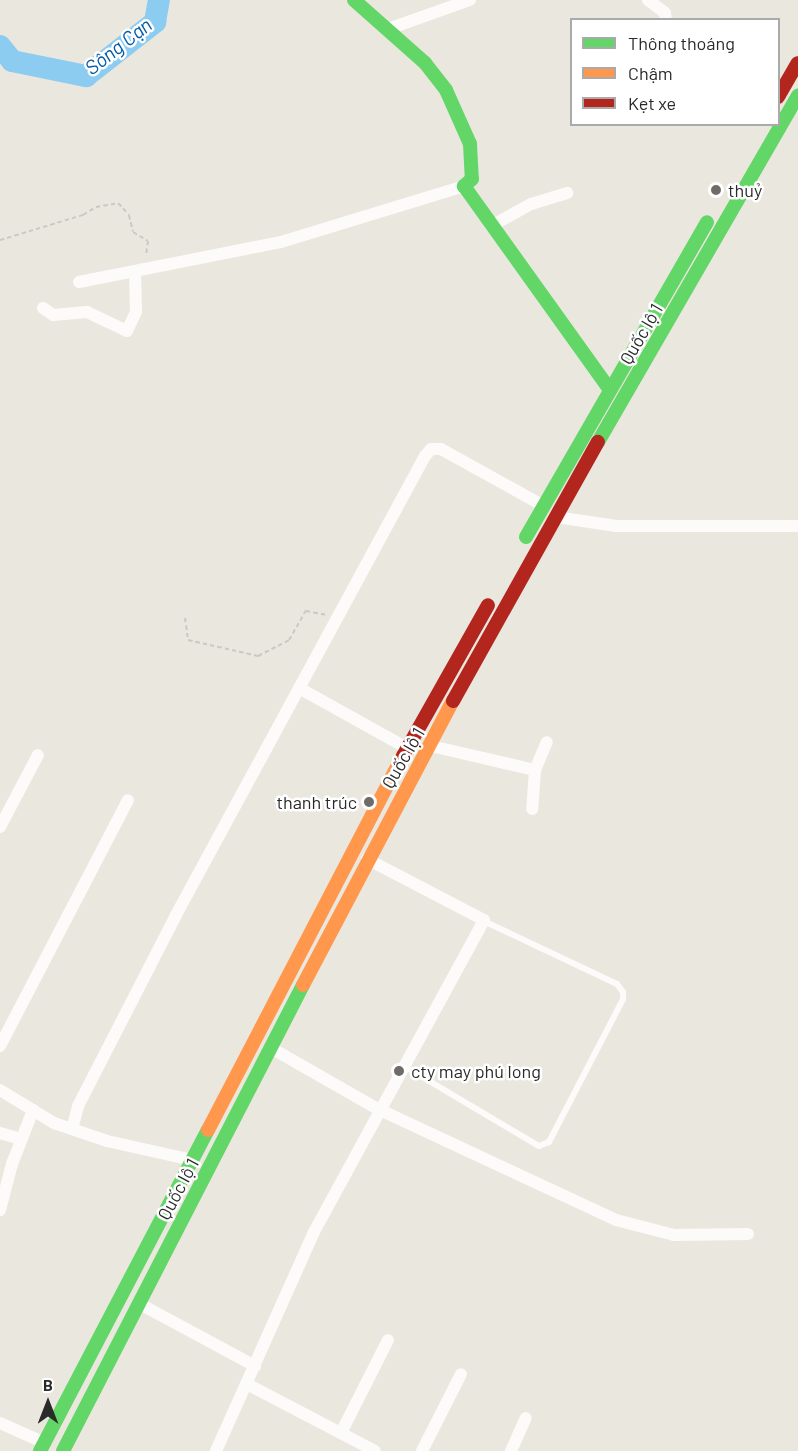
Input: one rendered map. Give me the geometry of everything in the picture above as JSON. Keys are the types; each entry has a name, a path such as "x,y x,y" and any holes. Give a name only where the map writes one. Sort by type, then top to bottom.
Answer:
{"main road":[{"path":"354,0 425,63 456,110 470,144 473,169 472,179 464,186 610,390"},
{"path":"780,94 798,63"},
{"name":"Quốc lộ 1","path":"63,1451 367,860 556,517 796,103"},
{"name":"Quốc lộ 1","path":"520,547 716,207"},
{"name":"Quốc lộ 1","path":"43,1447 407,748 497,588"},
{"path":"77,1381 96,1389"}],"street":[{"path":"388,29 470,0"},
{"path":"648,0 665,13 666,18"},
{"path":"79,282 281,242 464,186"},
{"path":"491,226 531,204 567,193"},
{"path":"43,308 53,315 87,312 127,331 136,312 135,271"},
{"path":"72,1129 78,1106 105,1053 299,688 431,449 441,449 544,506"},
{"path":"556,517 616,526 798,526"},
{"path":"299,688 407,748"},
{"path":"532,808 535,770 547,742"},
{"path":"431,746 535,770"},
{"path":"0,827 38,755"},
{"path":"0,1046 128,800"},
{"path":"216,1451 314,1232 378,1109 484,920 367,860"},
{"path":"271,1048 378,1109 561,1196 637,1228 674,1235 748,1234"},
{"path":"0,1090 33,1110 72,1129 192,1160"},
{"path":"0,1206 21,1139 33,1110"},
{"path":"0,1133 21,1139"},
{"path":"138,1303 255,1366"},
{"path":"340,1433 388,1340"},
{"path":"422,1451 460,1374"},
{"path":"247,1384 375,1451"},
{"path":"510,1451 526,1418"},
{"path":"0,1423 43,1447"}],"lane":[{"path":"404,1065 539,1146 549,1142 623,999 623,992 617,984 484,920"}],"path":[{"path":"0,240 83,214 96,207 118,203 129,214 133,232 148,241 145,259 151,268"},
{"path":"185,618 188,640 258,656 289,640 306,611 338,619"}],"waterway":[{"name":"Sông Cạn","path":"0,46 12,61 86,76 155,22 159,0"}],"traffic: fast":[{"path":"354,0 425,63 446,90 470,144 472,179 464,186 610,390"},
{"path":"598,442 798,96"},
{"path":"526,537 707,222"},
{"path":"63,1451 303,985"},
{"path":"40,1451 208,1130"}],"traffic: slow":[{"path":"303,985 453,701"},
{"path":"208,1130 403,756"}],"traffic: jam":[{"path":"780,94 798,63"},
{"path":"453,701 598,442"},
{"path":"403,756 488,605"}],"place":[{"name":"thuỷ","path":"716,190"},
{"name":"thanh trúc","path":"369,802"},
{"name":"cty may phú long","path":"399,1071"}]}
